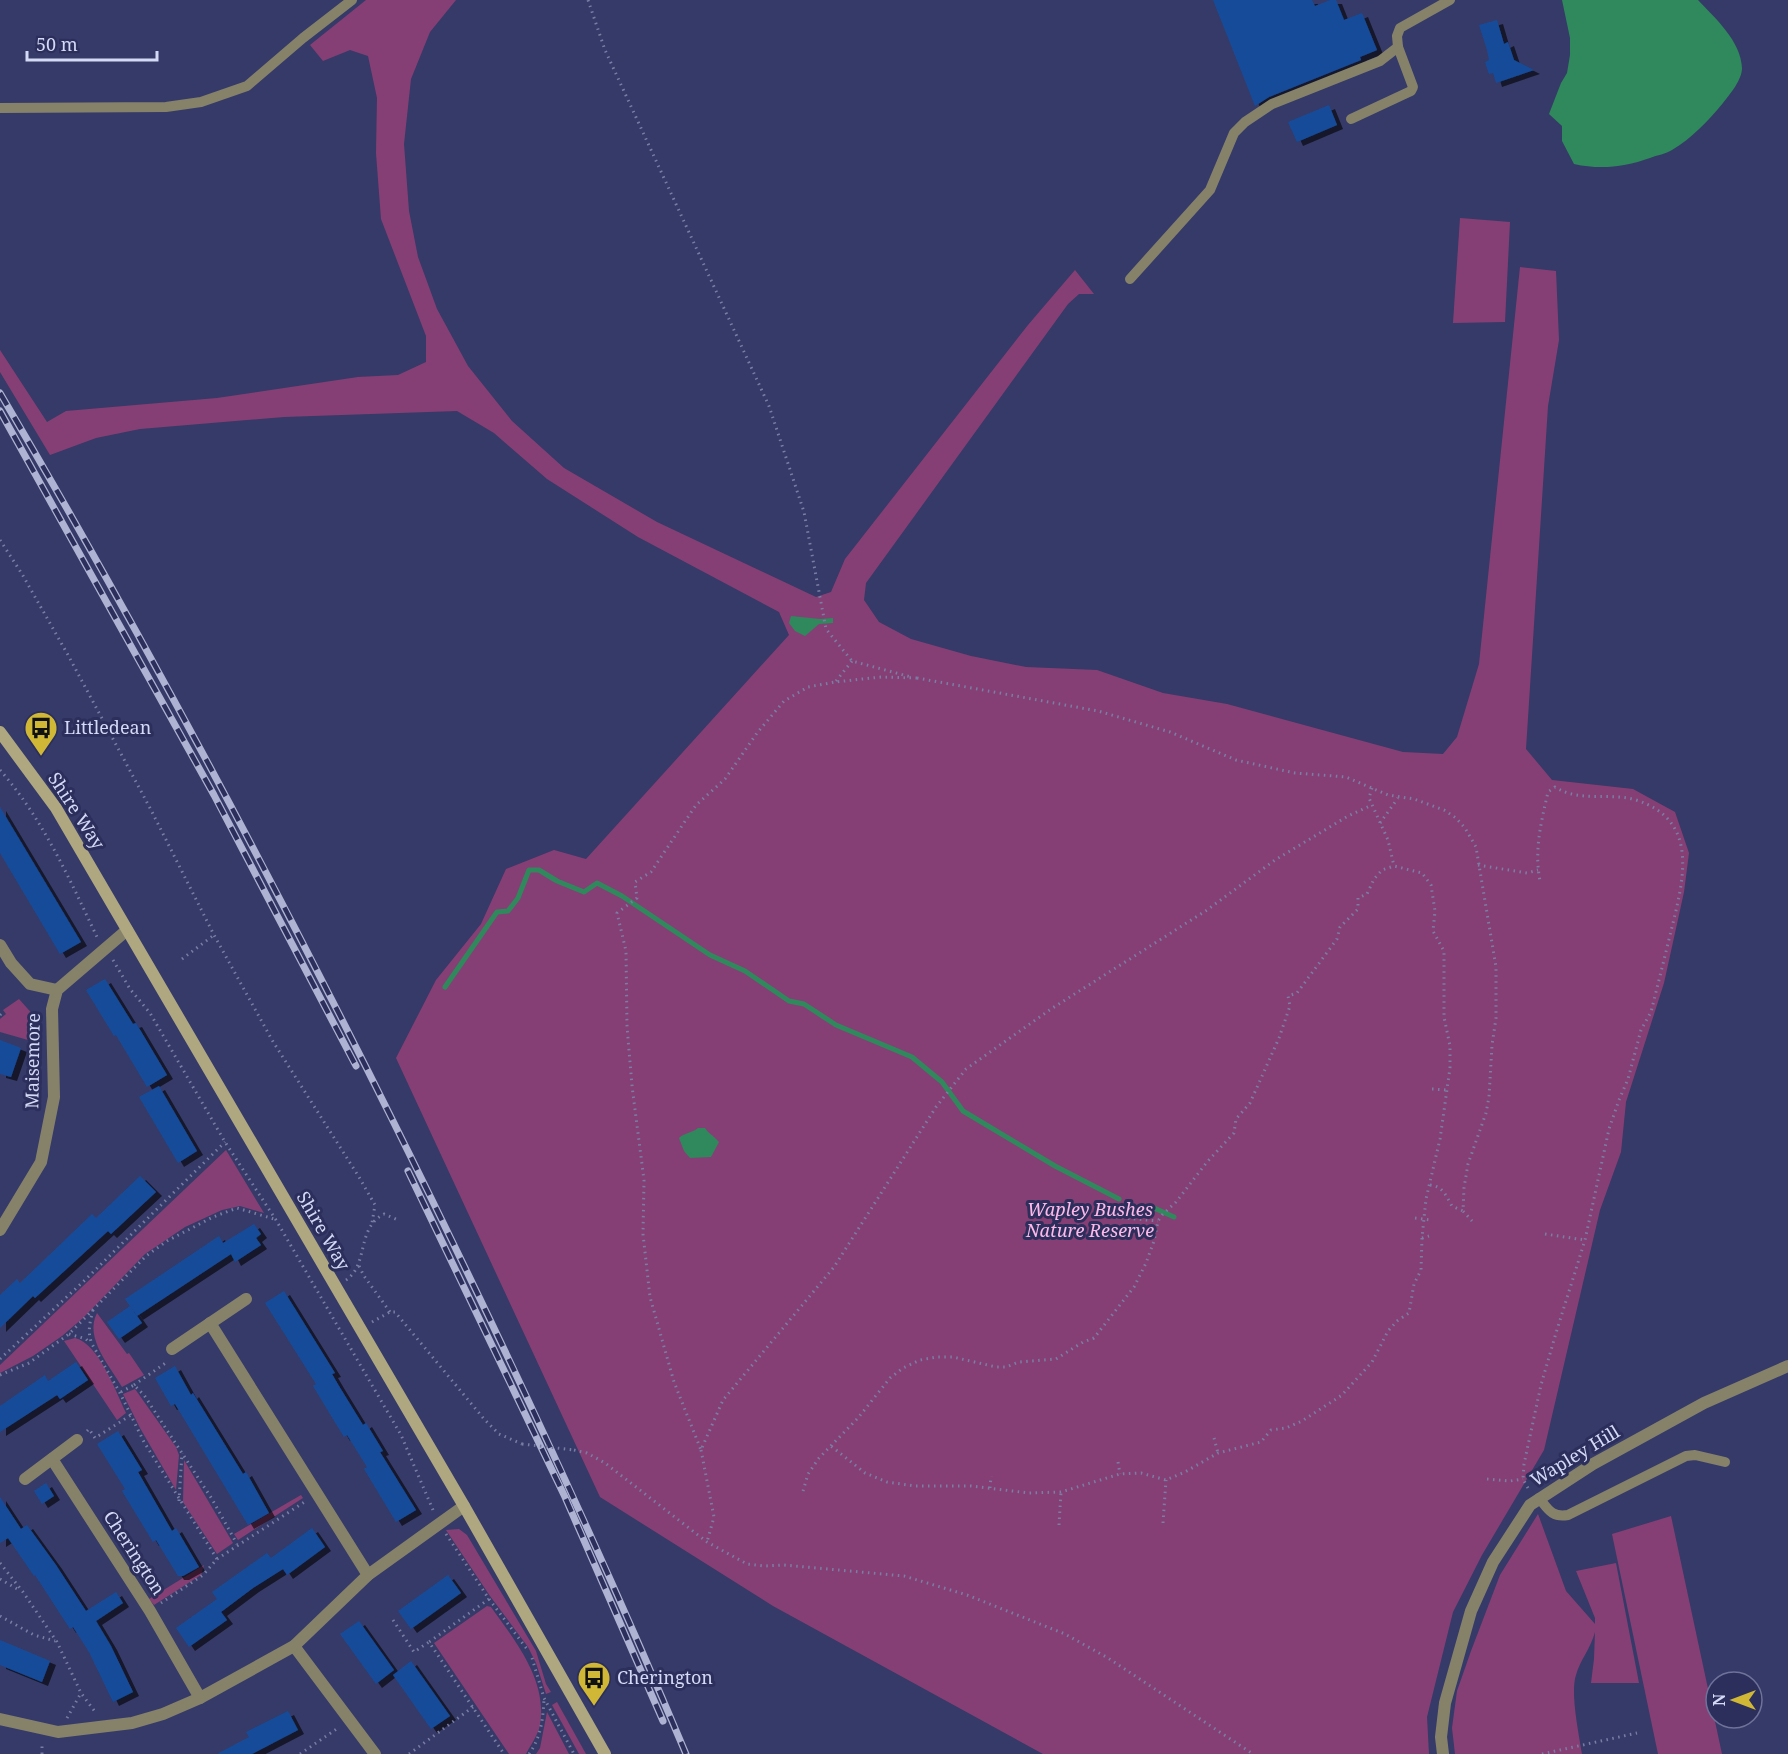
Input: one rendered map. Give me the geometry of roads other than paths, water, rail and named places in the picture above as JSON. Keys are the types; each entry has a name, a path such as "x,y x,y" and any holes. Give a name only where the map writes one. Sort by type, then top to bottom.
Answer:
{"street":[{"name":"Shire Way","path":"0,732 56,808 464,1506 605,1754"},
{"name":"Maisemore","path":"0,1230 41,1162 54,1097 52,1009 57,990 127,930"},
{"name":"Maisemore","path":"0,945 11,963 30,984 57,990"},
{"path":"172,1349 246,1299"},
{"path":"210,1323 368,1575"},
{"name":"Wapley Hill","path":"1443,1754 1441,1737 1445,1703 1471,1611 1493,1562 1535,1501 1593,1464 1704,1402 1788,1366"},
{"path":"26,1479 76,1440"},
{"name":"Cherington","path":"52,1459 150,1611 200,1698"},
{"path":"0,1719 58,1732 106,1724 132,1723 163,1714 200,1698 294,1646 368,1575 464,1506"},
{"path":"294,1646 375,1754"}],"lane":[{"path":"0,108 166,107 201,102 247,86 352,0"},
{"path":"1351,119 1411,91 1413,87 1398,46 1397,36 1400,28 1450,0"},
{"path":"1130,279 1210,190 1234,133 1245,122 1272,104 1380,61 1398,46"},
{"path":"1535,1501 1559,1517 1568,1515 1686,1456 1695,1455 1725,1462"}],"waterway":[{"path":"445,987 497,912 508,911 518,898 529,870 539,870 557,881 584,892 597,883 622,896 710,955 745,971 789,1001 804,1004 836,1025 912,1057 942,1082 963,1111 1055,1166 1119,1199"},
{"path":"1154,1208 1174,1217"}],"railway":[{"path":"0,393 103,572 203,754 347,1029 432,1199 545,1436 686,1754"},
{"path":"0,411 214,795 356,1066"},
{"path":"408,1171 565,1497 663,1721"}],"place":[{"name":"Littledean","path":"41,757"},
{"name":"Cherington","path":"594,1707"}],"park label":[{"name":"Wapley Bushes Nature Reserve","path":"1090,1220"}]}
